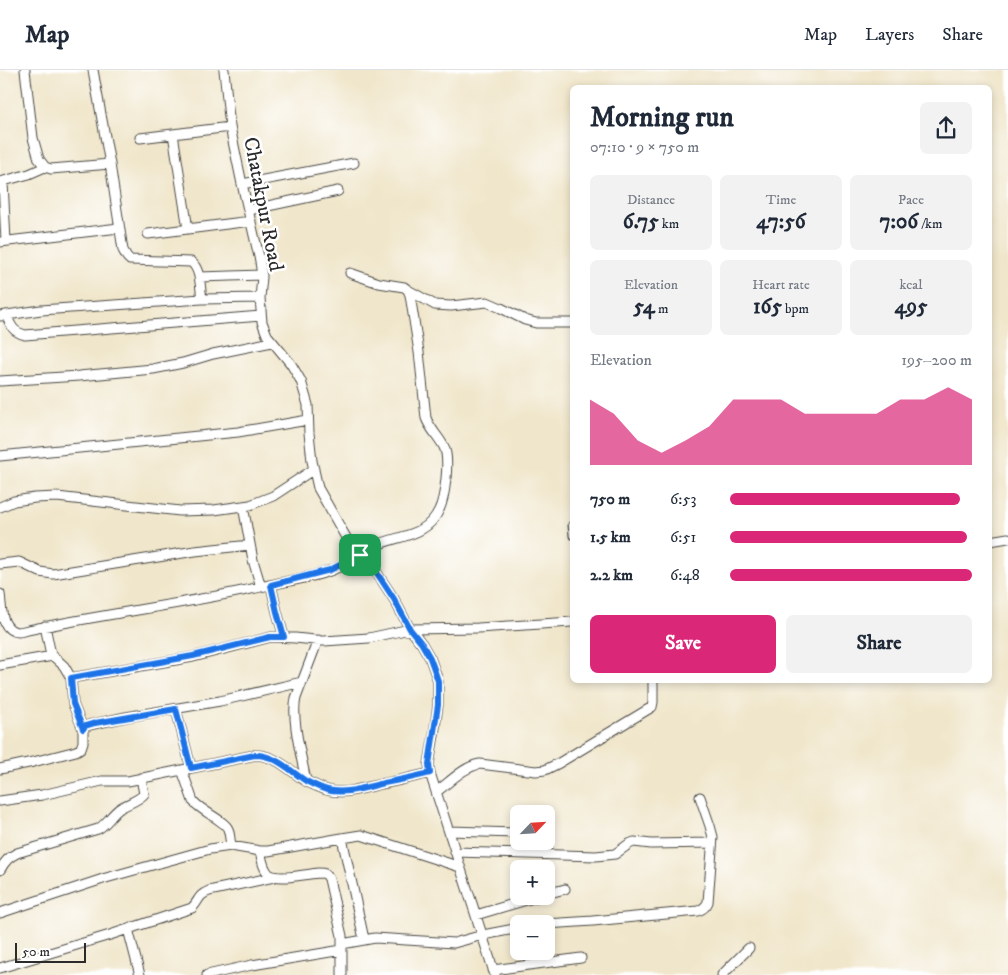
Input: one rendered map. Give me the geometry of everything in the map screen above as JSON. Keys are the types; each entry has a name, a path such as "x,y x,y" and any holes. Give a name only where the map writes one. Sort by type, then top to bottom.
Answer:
{"street":[{"path":"25,70 33,138 39,159 45,167 51,170 110,164"},
{"path":"93,70 123,250 130,260 191,262 195,264 202,299"},
{"name":"Chatakpur Road","path":"224,70 230,127 260,262 262,275 261,316 264,329 272,342 291,364 301,381 308,405 309,433 318,488 348,541 377,573 410,629 430,658 438,681 438,705 429,764 430,773 494,972"},
{"path":"140,138 230,127"},
{"path":"173,134 188,229"},
{"path":"242,184 354,163"},
{"path":"45,167 1,182 3,241 119,228"},
{"path":"249,210 338,191"},
{"path":"148,234 251,221"},
{"path":"350,273 379,283 404,287 435,305 451,306 487,302 525,320 536,323 570,323"},
{"path":"199,277 262,275"},
{"path":"0,594 2,616 7,629 19,632 220,597 261,588 330,570 375,546 409,535 423,528 439,510 444,491 448,459 446,449 426,418 419,352 408,290"},
{"path":"3,316 41,310 202,299 260,298"},
{"path":"3,316 16,332 25,335 261,316"},
{"path":"0,381 153,369 272,342"},
{"path":"0,456 238,432 308,420"},
{"path":"0,507 14,501 57,497 180,511 214,510 261,502 314,469"},
{"path":"243,506 255,570 261,588"},
{"path":"992,541 1008,538"},
{"path":"0,564 19,562 40,572 53,574 195,551 250,545"},
{"path":"271,585 284,637"},
{"path":"71,678 193,656 270,637 324,641 369,638 410,629 478,628 570,622"},
{"path":"0,769 76,751 81,748 83,742 83,729 73,704 71,678 64,666 53,656 48,645 45,626"},
{"path":"306,781 298,741 294,706 318,640"},
{"path":"0,665 53,656"},
{"path":"83,729 85,726 95,723 220,701 302,682"},
{"path":"436,792 472,765 480,764 536,771 545,770 559,763 652,707 653,683"},
{"path":"176,709 193,800 208,814 225,824 228,829 231,846"},
{"path":"0,800 42,795 102,781 128,781 255,755 274,759 306,781 328,790 339,792 356,790 430,773"},
{"path":"0,870 4,862 18,853 104,826 119,809 144,794 142,778"},
{"path":"555,923 691,912 702,910 706,907 713,837 700,796"},
{"path":"448,831 510,833"},
{"path":"0,913 106,878 210,849 231,846 268,851 361,835 460,867"},
{"path":"342,838 364,940"},
{"path":"455,852 596,856 615,854 634,842 651,844 712,843"},
{"path":"260,851 268,873 274,877"},
{"path":"0,968 192,908 201,894 209,891 274,877 323,873 327,874 330,879 339,922 342,947 342,975"},
{"path":"555,892 565,889"},
{"path":"476,915 510,905"},
{"path":"128,929 140,975"},
{"path":"207,975 342,947 375,938 450,943 510,930"},
{"path":"722,975 749,948"},
{"path":"494,972 581,958"}],"route":[{"path":"360,555 377,573 410,629 422,644 430,658 438,681 438,705 429,764 430,773 356,790 339,792 328,790 306,781 287,766 262,755 191,768 176,709 95,723 85,726 83,729 73,704 71,678 193,656 270,637 284,637 271,585 330,570 360,555"}]}
